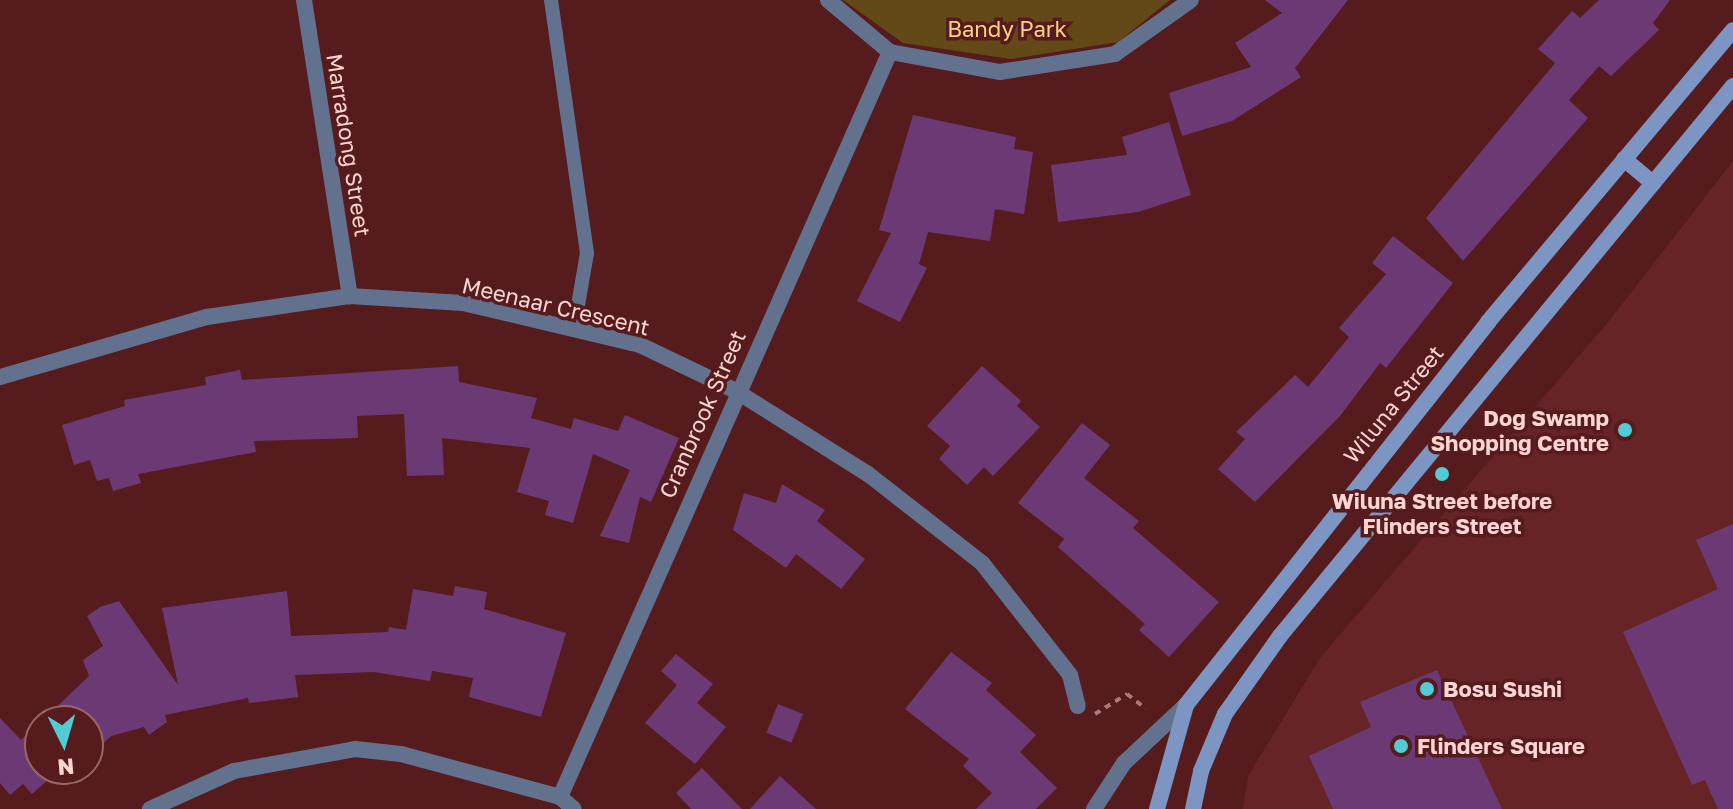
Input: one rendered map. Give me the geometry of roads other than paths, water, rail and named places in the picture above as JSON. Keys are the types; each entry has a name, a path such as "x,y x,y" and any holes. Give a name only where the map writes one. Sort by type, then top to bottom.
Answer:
{"main road":[{"name":"Wiluna Street","path":"1186,705 1262,603 1733,30"},
{"path":"1193,809 1201,771 1225,714 1280,636 1733,86"},
{"path":"1624,159 1653,183"},
{"path":"1157,809 1186,705"}],"street":[{"name":"Marradong Street","path":"304,0 350,296"},
{"path":"828,0 890,52 1000,72 1115,54 1191,0"},
{"name":"Cranbrook Street","path":"560,797 736,391 890,52"},
{"name":"Meenaar Crescent","path":"0,377 207,317 350,296 463,303 640,345 736,391 868,474 982,563 1070,675 1078,706"},
{"name":"Wiluna Street","path":"1094,809 1124,763 1186,705"},
{"path":"150,809 234,771 355,749 401,754 560,797 574,809"}],"lane":[{"path":"551,0 587,253 574,328"}],"place":[{"name":"Dog Swamp Shopping Centre","path":"1625,430"},
{"name":"Wiluna Street before Flinders Street","path":"1442,474"},
{"name":"Bosu Sushi","path":"1427,689"},
{"name":"Flinders Square","path":"1401,746"}],"park label":[{"name":"Bandy Park","path":"1007,29"}]}
